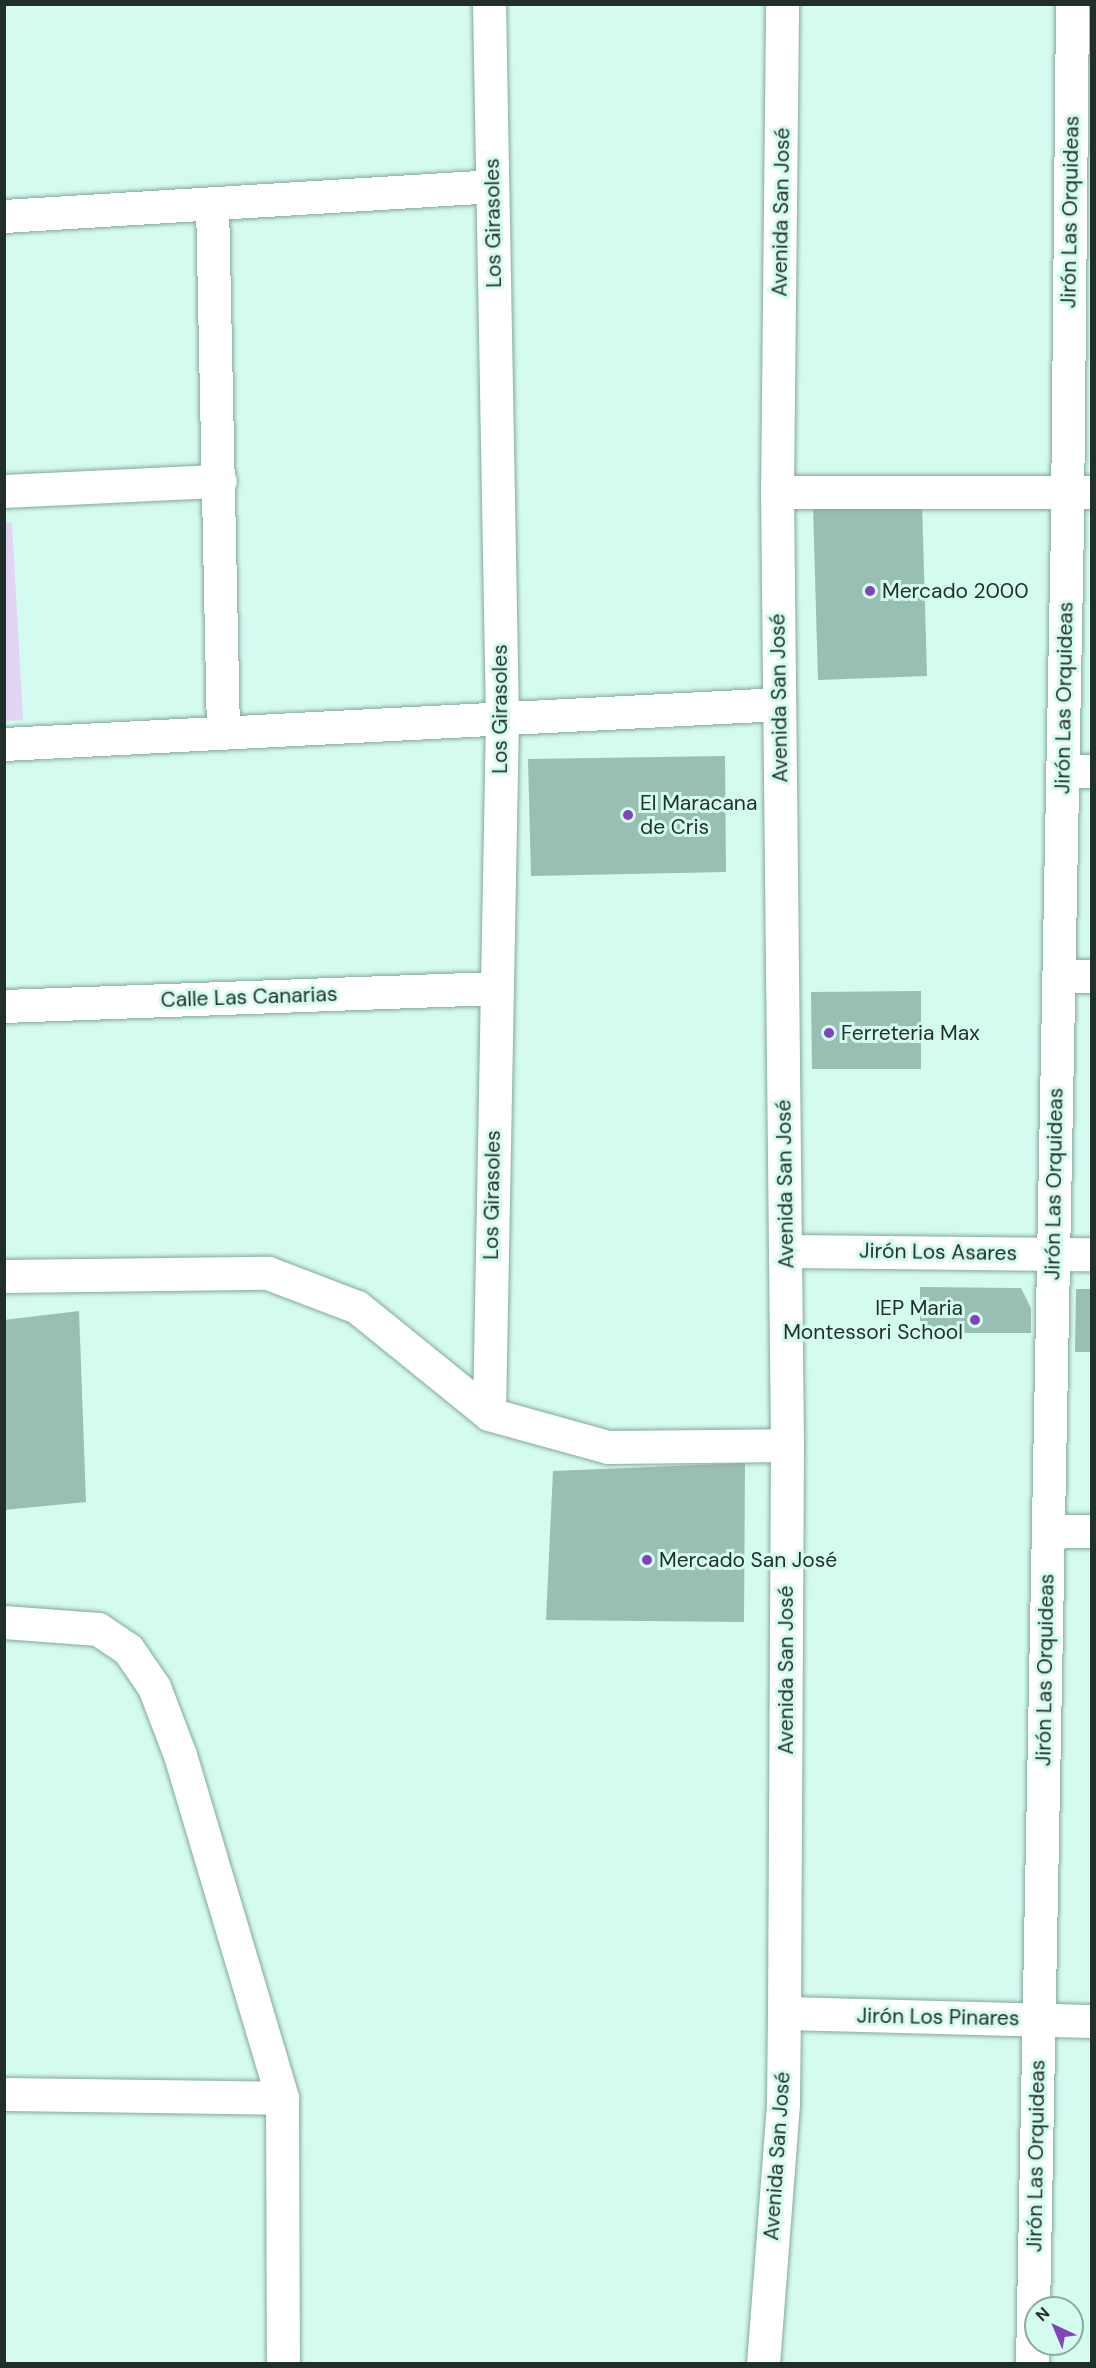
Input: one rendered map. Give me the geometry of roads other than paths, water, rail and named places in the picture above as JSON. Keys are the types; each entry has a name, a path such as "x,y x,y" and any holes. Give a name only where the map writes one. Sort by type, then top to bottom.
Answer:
{"street":[{"name":"Los Girasoles","path":"489,4 502,719 495,988 489,1414"},
{"name":"Avenida San José","path":"763,2364 783,2103 784,2013 787,1444 777,492 782,4"},
{"name":"Jirón Las Orquideas","path":"1032,2364 1058,976 1077,771 1081,220 1072,4"},
{"path":"4,216 492,186"},
{"path":"212,203 220,481 223,733"},
{"path":"4,491 220,481"},
{"path":"777,492 1080,492"},
{"path":"4,744 779,704"},
{"path":"1058,976 1092,976"},
{"name":"Calle Las Canarias","path":"4,1006 495,988"},
{"name":"Jirón Los Asares","path":"785,1251 1092,1254"},
{"path":"4,1276 268,1273 357,1307 489,1414 608,1448 787,1444"},
{"path":"1048,1531 1092,1531"},
{"path":"4,1622 98,1629 128,1650 154,1687 180,1755 282,2098 283,2364"},
{"name":"Jirón Los Pinares","path":"784,2013 1092,2021"},
{"path":"4,2094 282,2098"}],"place":[{"name":"Mercado 2000","path":"870,591"},
{"name":"El Maracana de Cris","path":"628,815"},
{"name":"Ferreteria Max","path":"829,1033"},
{"name":"IEP Maria Montessori School","path":"975,1320"},
{"name":"Mercado San José","path":"647,1560"}]}
